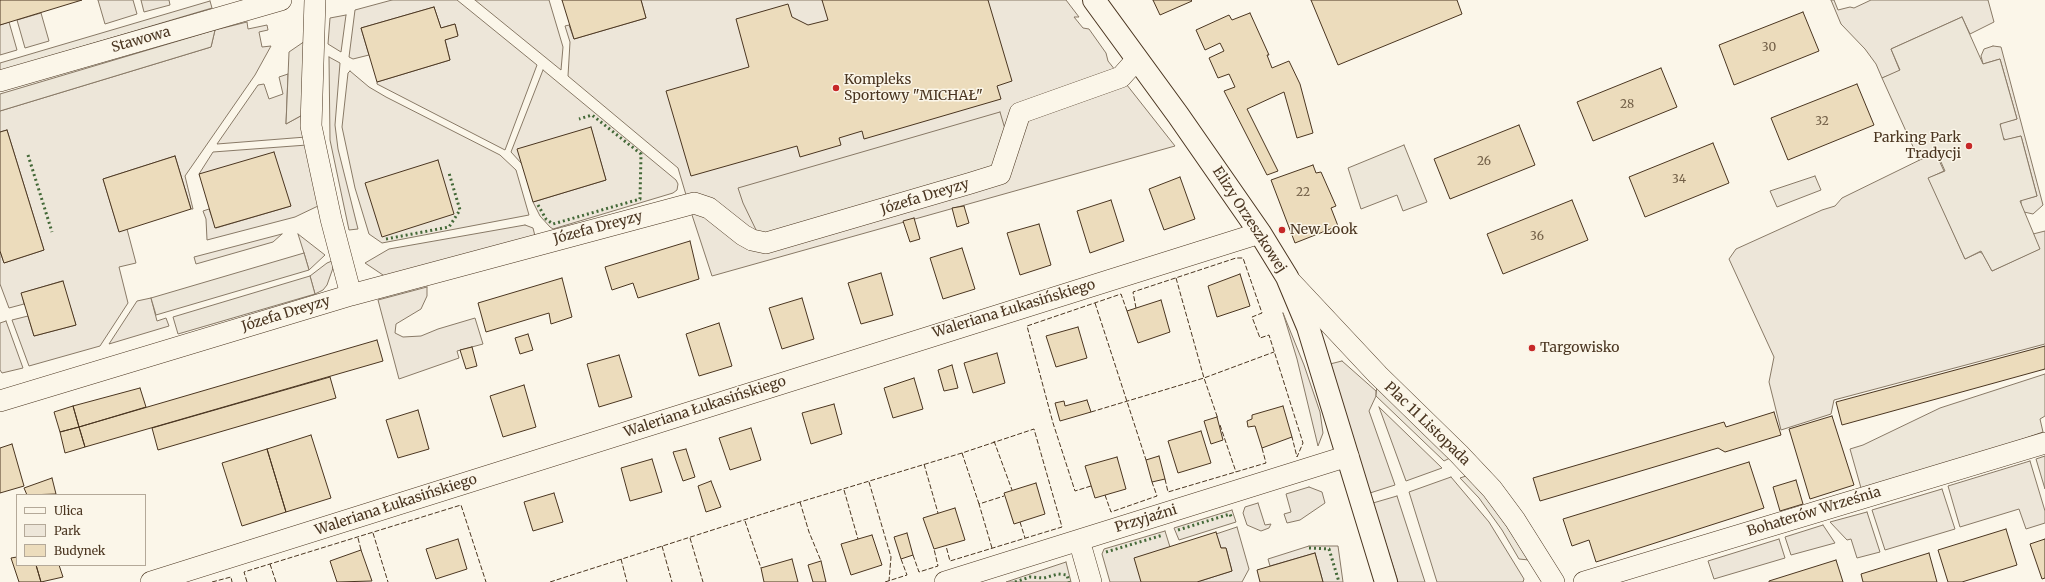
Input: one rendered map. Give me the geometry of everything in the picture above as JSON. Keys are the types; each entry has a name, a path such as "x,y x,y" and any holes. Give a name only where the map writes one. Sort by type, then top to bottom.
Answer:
{"street":[{"name":"Stawowa","path":"0,81 281,0"},
{"path":"315,0 311,126 331,219 351,295"},
{"name":"Elizy Orzeszkowej","path":"1094,0 1260,233 1287,277 1308,327 1386,582"},
{"name":"Józefa Dreyzy","path":"0,401 351,295 694,204 709,208 752,240 760,242 773,242 1000,174 1020,113 1121,77 1137,59"},
{"name":"Waleriana Łukasińskiego","path":"151,582 1260,233"},
{"name":"Plac 11 Listopada","path":"1287,277 1378,375 1459,454 1492,489 1515,520 1554,582"},
{"name":"Bohaterów Września","path":"1584,582 2045,443"},
{"name":"Przyjaźni","path":"945,582 1348,456"},
{"path":"1079,540 1091,582"}],"green space":[{"path":"98,0 133,0 137,14 105,24"},
{"path":"141,0 169,0 170,5 144,12"},
{"path":"392,0 457,0 537,65 505,150 377,84 377,82 450,60 445,40 458,35 455,24 441,28 434,7 361,28 369,55 353,59 349,57 355,10"},
{"path":"475,0 549,0 563,47 561,70"},
{"path":"641,0 1066,0 1079,17 1074,17 1083,28 1089,29 1106,53 1108,61 1175,146 712,276 678,168 568,76 570,42 565,26 569,25 574,39 646,18"},
{"path":"1831,0 1834,0 1838,10 1850,7 1854,8 1871,0 1988,0 1994,22 1970,34 1962,17 1891,49 1900,71 1882,78 1876,64 1865,49 1841,24"},
{"path":"41,13 49,41 25,48 17,20"},
{"path":"346,15 341,52 328,44 330,18"},
{"path":"9,22 17,50 0,55 0,25"},
{"path":"247,22 248,29 267,25 268,30 259,32 262,47 271,46 255,75 185,176 193,209 191,209 175,156 103,179 119,231 127,229 136,263 119,267 128,303 100,346 29,366 12,320 28,316 34,336 76,325 62,281 22,293 24,304 9,308 0,284 0,251 4,263 44,250 7,130 0,132 0,111 211,47 215,30"},
{"path":"1993,46 2001,47 2043,205 2033,214 2024,212 2021,205 2021,200 2037,196 2021,136 2006,140 2002,137 2000,128 2001,123 2017,119 2000,59 1983,64 1981,56 1984,49"},
{"path":"329,57 340,63 335,125 338,149 358,229 349,230 330,140"},
{"path":"543,70 676,180 678,184 677,190 673,193 553,229 550,227 540,216 533,202 606,180 591,128 522,164 511,152"},
{"path":"350,71 369,87 386,97 500,155 516,170 529,215 382,243 369,234 355,188 342,127 348,73"},
{"path":"288,74 286,124 306,113 306,137 217,144 258,85 264,84 269,99 283,94 279,77"},
{"path":"307,145 318,206 295,217 207,240 206,219 203,211 209,209 216,228 291,206 199,174 213,152"},
{"path":"1934,153 1936,154 1944,171 1929,178 1965,259 1980,252 1983,254 1992,271 2039,249 2033,234 2045,231 2045,344 1834,400 1831,414 1781,430 1769,382 1774,357 1729,259 1736,249 1822,210 1835,206 1842,198"},
{"path":"525,225 533,228 536,240 386,277 365,263 389,249"},
{"path":"282,234 273,242 196,264 194,257"},
{"path":"298,234 325,255 309,270 304,253"},
{"path":"332,261 333,268 327,285 323,290 315,294 310,276"},
{"path":"427,287 427,296 421,309 396,324 395,333 403,337 421,336 438,329 475,318 483,344 457,351 459,358 399,379 378,300"},
{"path":"151,298 157,321 166,318 169,326 109,344 137,301"},
{"path":"1283,313 1304,365 1320,412 1323,433 1318,446 1297,359"},
{"path":"6,321 23,368 2,373 0,370 0,323"},
{"path":"1342,361 1376,391 1376,396 1369,411 1395,485 1370,493 1330,364"},
{"path":"1379,407 1442,468 1406,481"},
{"path":"2045,456 2045,489 2036,459"},
{"path":"2030,461 2045,511 2045,523 2026,529 2019,509 1960,527 1948,486"},
{"path":"1451,477 1489,522 1524,579 1523,582 1437,582 1409,492"},
{"path":"1309,487 1322,492 1325,503 1300,520 1287,523 1284,514 1291,512 1286,494"},
{"path":"1942,489 1955,529 1885,550 1872,510"},
{"path":"1397,496 1425,582 1398,582 1373,503"},
{"path":"1258,503 1265,525 1271,524 1269,528 1261,531 1247,525 1243,513 1245,507"},
{"path":"1232,510 1236,522 1179,540 1174,528"},
{"path":"1867,512 1880,552 1857,558 1851,539 1847,540 1830,522"},
{"path":"1823,525 1835,543 1791,555 1785,537"},
{"path":"1237,527 1249,569 1242,582 1197,582 1232,571 1226,548 1221,548 1216,534"},
{"path":"1165,531 1170,547 1141,582 1110,582 1102,554 1104,549"},
{"path":"1779,539 1785,558 1714,579 1708,561"},
{"path":"1309,546 1338,546 1343,582 1323,582 1315,553 1270,566 1268,559"},
{"path":"1066,562 1071,582 1006,582"}],"shaded area":[{"path":"210,1 212,8 0,71 0,63"},
{"name":"Parking Park Tradycji","path":"1962,17 1983,64 2000,59 2017,119 2000,124 2004,140 2021,136 2037,196 2020,201 2040,249 1992,271 1981,251 1965,259 1928,178 1945,171 1937,153 1919,160 1882,78 1900,70 1891,49"},
{"path":"215,30 211,47 0,111 0,94"},
{"path":"308,39 306,113 286,124 289,52"},
{"path":"1000,112 1005,129 995,164 987,170 768,235 758,234 743,203 738,188"},
{"path":"1404,145 1427,202 1403,211 1397,195 1361,209 1348,168"},
{"path":"1815,176 1821,190 1777,207 1770,191"},
{"path":"304,253 309,270 156,315 151,298"},
{"path":"310,276 315,294 178,334 173,317"},
{"path":"2045,374 2045,416 2040,419 2043,432 1863,495 1850,449 1863,445 1940,408"},
{"path":"1377,385 1452,457 1444,461 1376,396"},
{"path":"1469,475 1485,493 1529,560 1519,559 1502,530 1479,498 1460,478"}],"building":[{"path":"0,0 82,0 0,25"},
{"path":"562,0 641,0 646,18 574,39"},
{"name":"Kompleks Sportowy \"MICHAŁ\"","path":"822,0 988,0 1012,81 997,86 1001,99 864,139 862,131 839,138 841,145 800,157 797,146 691,176 666,91 749,67 736,19 788,4 792,17 808,25 828,20"},
{"path":"1153,0 1191,0 1192,1 1160,15"},
{"path":"1311,0 1457,0 1462,14 1338,65"},
{"path":"434,7 441,28 455,24 458,36 445,40 450,60 377,82 361,28"},
{"path":"1803,12 1819,51 1734,85 1719,45"},
{"path":"1250,13 1269,55 1267,55 1272,68 1289,61 1300,84 1313,133 1297,138 1284,92 1247,109 1278,171 1267,175 1224,91 1235,87 1229,74 1218,78 1209,58 1224,51 1220,43 1205,50 1196,30 1229,15 1232,20"},
{"path":"1661,68 1677,107 1593,141 1577,102"},
{"path":"1857,84 1874,125 1788,160 1771,118"},
{"path":"1519,125 1535,165 1450,199 1434,159"},
{"path":"591,127 606,180 533,202 517,149"},
{"path":"7,130 44,250 4,263 0,251 0,132"},
{"path":"1713,143 1729,183 1645,217 1629,177"},
{"path":"274,152 291,206 215,228 199,174"},
{"path":"175,156 191,209 119,232 103,179"},
{"path":"438,160 454,214 382,237 365,183"},
{"path":"1313,165 1316,173 1321,172 1336,206 1331,208 1338,226 1295,243 1271,180"},
{"path":"1180,177 1195,219 1164,230 1149,189"},
{"path":"1111,200 1124,241 1090,253 1077,211"},
{"path":"1572,200 1588,240 1503,274 1487,234"},
{"path":"964,206 969,223 957,227 952,208"},
{"path":"914,218 920,239 910,242 903,221"},
{"path":"1039,224 1051,265 1020,275 1007,233"},
{"path":"690,241 699,279 638,298 633,283 612,290 605,267"},
{"path":"962,248 975,289 943,299 930,258"},
{"path":"881,273 893,315 861,324 848,283"},
{"path":"1240,274 1250,306 1217,317 1208,286"},
{"path":"562,278 572,317 551,324 549,313 486,332 478,303"},
{"path":"63,281 76,325 34,336 21,293"},
{"path":"802,298 814,339 782,349 769,308"},
{"path":"1161,300 1170,332 1138,343 1127,311"},
{"path":"719,323 732,366 699,376 686,334"},
{"path":"1078,327 1087,358 1056,367 1046,336"},
{"path":"528,334 533,350 520,354 515,338"},
{"path":"377,340 383,361 85,447 79,427"},
{"path":"2045,346 2045,369 1842,425 1836,402"},
{"path":"472,347 477,366 466,369 460,350"},
{"path":"997,353 1005,383 973,393 964,363"},
{"path":"619,355 632,397 599,407 587,364"},
{"path":"952,365 958,388 944,391 938,370"},
{"path":"330,377 336,398 158,450 152,428"},
{"path":"914,378 923,409 893,418 884,388"},
{"path":"524,385 536,427 503,437 490,396"},
{"path":"140,388 146,407 79,427 73,406"},
{"path":"1087,400 1091,412 1060,421 1055,403 1064,401 1065,406"},
{"path":"834,404 842,434 811,444 802,413"},
{"path":"73,406 79,427 60,432 54,412"},
{"path":"1283,406 1292,437 1262,448 1255,426 1248,427 1247,421 1252,419 1252,415"},
{"path":"418,410 429,449 398,458 386,420"},
{"path":"1774,412 1781,435 1725,452 1718,448 1540,501 1533,478 1724,422 1726,427"},
{"path":"1832,416 1854,485 1810,499 1789,429"},
{"path":"1217,417 1223,440 1211,444 1204,421"},
{"path":"79,427 85,447 65,453 60,432"},
{"path":"751,428 761,460 730,470 719,438"},
{"path":"1201,431 1211,463 1178,473 1168,441"},
{"path":"311,435 331,498 286,512 267,449"},
{"path":"12,444 24,486 0,493 0,448"},
{"path":"267,449 286,512 242,526 222,463"},
{"path":"686,449 695,477 683,481 673,452"},
{"path":"1159,456 1165,479 1152,482 1146,460"},
{"path":"1117,457 1126,489 1095,498 1085,466"},
{"path":"652,459 662,492 630,501 621,468"},
{"path":"1749,462 1764,508 1596,562 1589,540 1572,546 1563,519"},
{"path":"52,478 56,494 27,494 24,488"},
{"path":"1796,480 1803,504 1780,511 1773,487"},
{"path":"711,481 721,507 706,512 698,486"},
{"path":"1036,483 1045,514 1014,524 1004,493"},
{"path":"554,493 563,522 533,531 524,502"},
{"path":"955,508 965,540 934,549 923,518"},
{"path":"2006,529 2017,565 1962,582 1948,582 1938,550"},
{"path":"1216,532 1221,548 1226,548 1232,571 1197,582 1141,582 1134,558"},
{"path":"907,533 913,555 901,559 894,537"},
{"path":"872,535 882,565 851,575 841,544"},
{"path":"458,539 467,569 436,579 426,549"},
{"path":"2045,539 2045,578 2042,579 2030,544"},
{"path":"361,550 372,581 337,582 330,561"},
{"path":"1315,553 1323,582 1260,582 1257,570"},
{"path":"1929,553 1937,582 1863,582 1861,574"},
{"path":"16,557 16,566 36,566 41,582 19,582 11,558"},
{"path":"792,559 798,582 764,582 761,568"},
{"path":"1836,560 1843,582 1769,582 1769,581"},
{"path":"821,561 826,582 813,582 808,565"},
{"path":"36,566 59,566 63,577 41,582"}],"hedge":[{"path":"538,205 546,219 553,224 640,199 641,154 592,115 579,119"},
{"path":"28,155 52,232"},
{"path":"386,239 449,227 460,210 449,173"},
{"path":"1178,530 1230,514 1232,519"},
{"path":"1106,552 1163,535"},
{"path":"1309,548 1329,549 1339,582"},
{"path":"1015,582 1030,577 1044,578 1058,574 1067,575 1069,582"}],"fence":[{"path":"1136,308 1133,292 1236,258 1243,258 1262,313 1252,317 1260,338 1269,335 1303,443 1297,457 1292,437"},
{"path":"1176,278 1204,378 1218,419"},
{"path":"1091,486 1075,491 1053,423 1027,326 1121,294 1127,311"},
{"path":"1095,303 1146,460"},
{"path":"1091,412 1204,378 1274,352"},
{"path":"1220,425 1236,472"},
{"path":"550,582 1034,429 1062,527 950,561 946,546"},
{"path":"994,441 1012,490"},
{"path":"1165,479 1168,492 1266,463 1262,448"},
{"path":"962,453 979,504"},
{"path":"924,464 938,513"},
{"path":"869,482 891,557 889,581"},
{"path":"1105,495 1111,512 1157,496 1152,482"},
{"path":"844,490 858,539"},
{"path":"992,548 979,504 1004,496"},
{"path":"800,502 809,532 821,561"},
{"path":"247,582 244,572 461,505 486,582"},
{"path":"745,521 761,568"},
{"path":"1020,522 1025,538"},
{"path":"373,533 388,582"},
{"path":"358,538 361,550"},
{"path":"690,538 703,582"},
{"path":"662,546 672,582"},
{"path":"913,555 919,572 938,566 934,549"},
{"path":"621,559 627,582"},
{"path":"885,582 907,575 901,559"},
{"path":"270,564 276,582"},
{"path":"212,582 231,577 232,582"}],"place":[{"name":"Kompleks Sportowy \"MICHAŁ\"","path":"836,88"},
{"name":"Parking Park Tradycji","path":"1969,146"},
{"name":"New Look","path":"1282,230"},
{"name":"Targowisko","path":"1532,348"}]}
